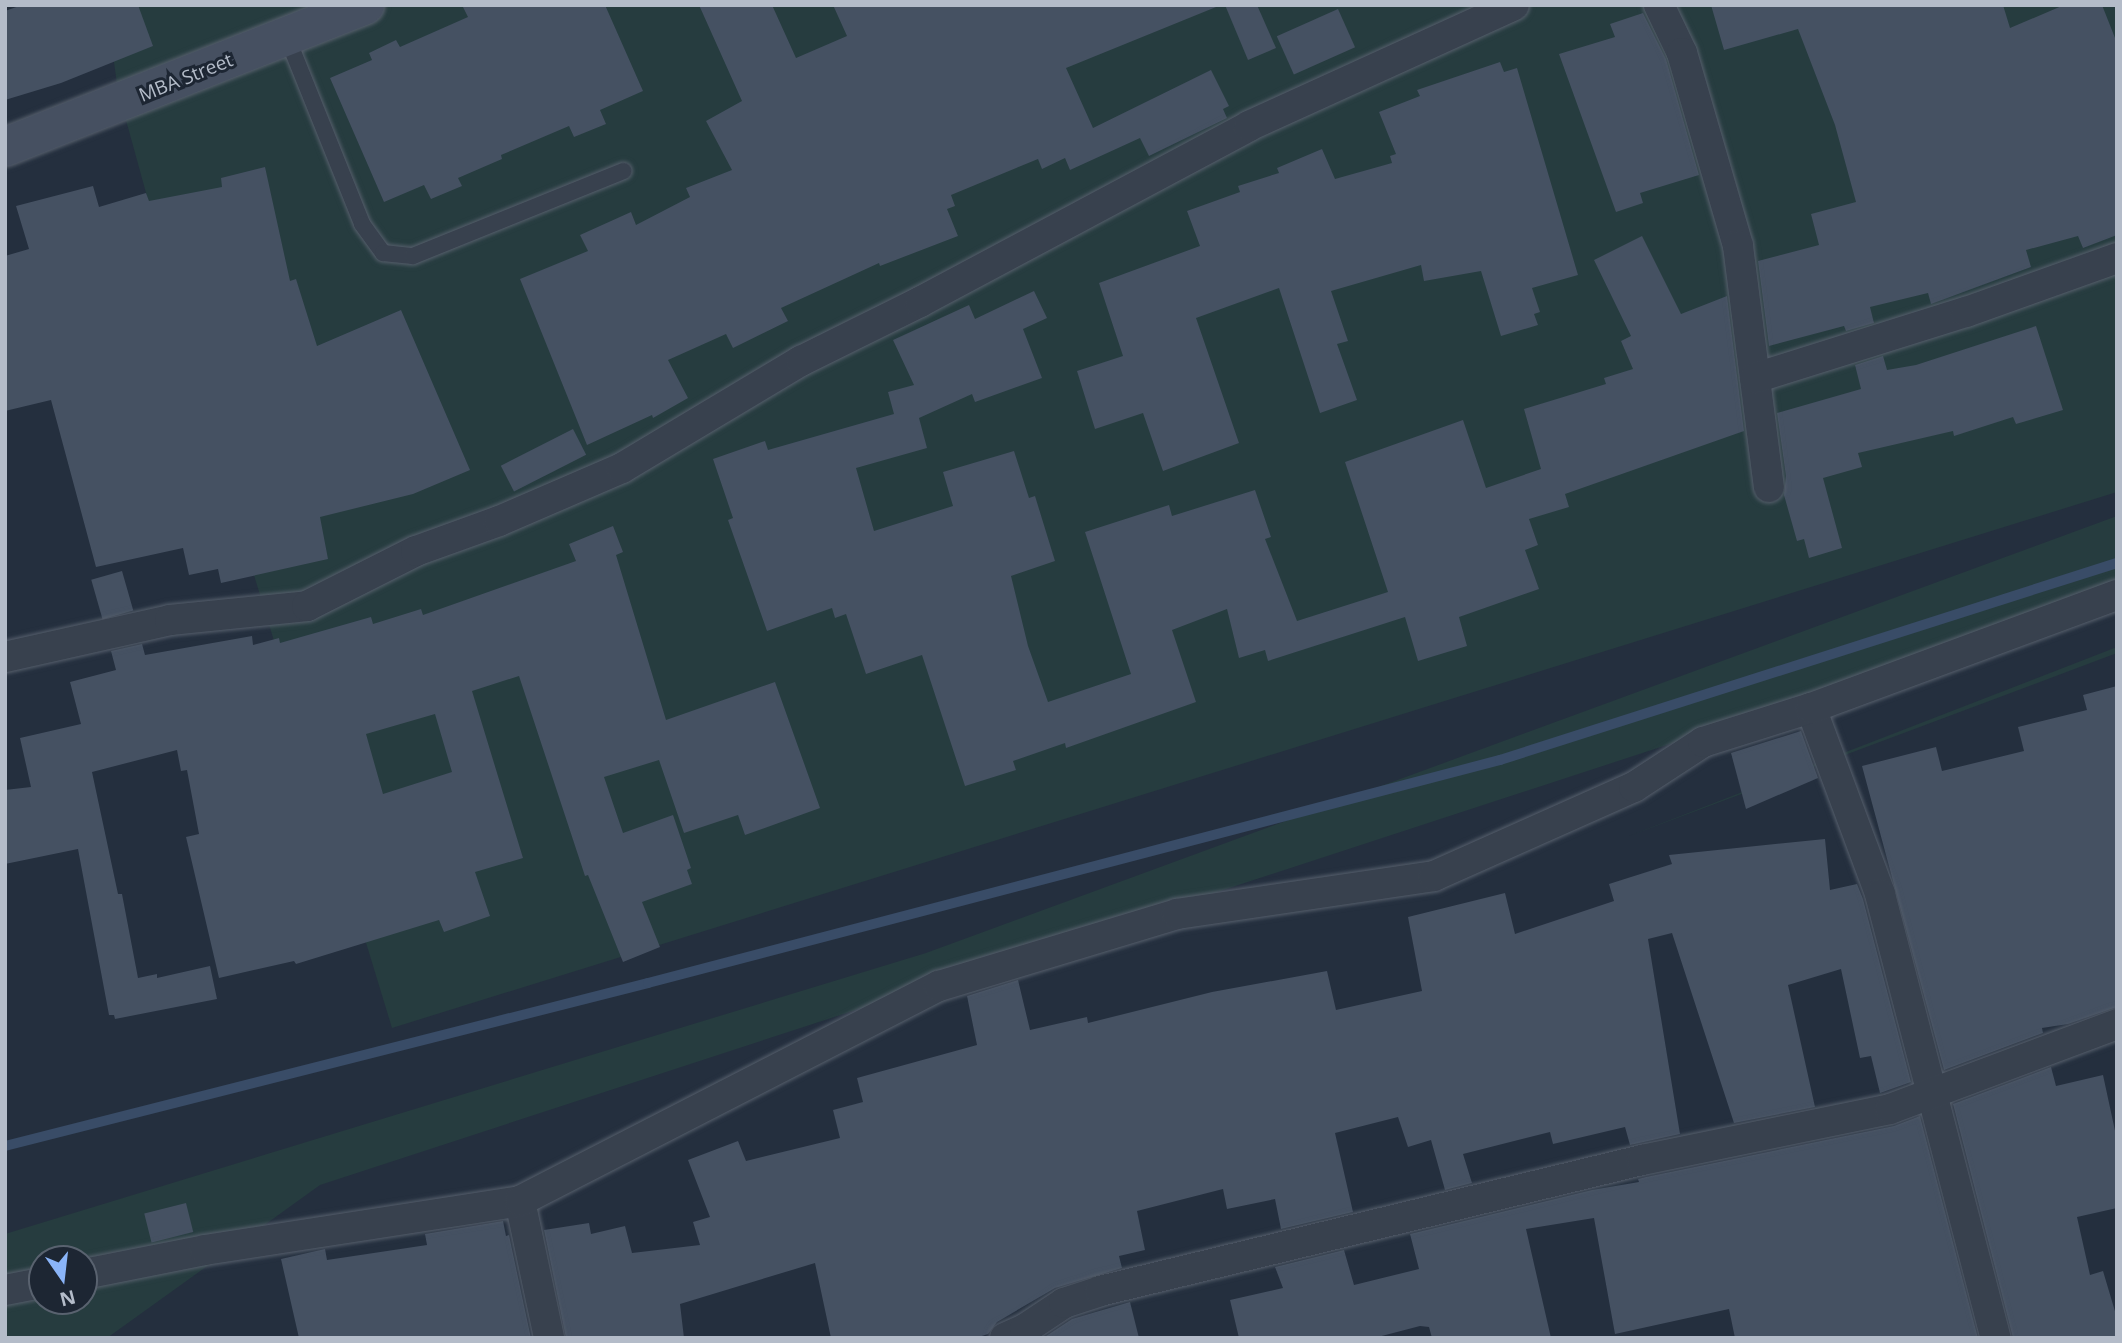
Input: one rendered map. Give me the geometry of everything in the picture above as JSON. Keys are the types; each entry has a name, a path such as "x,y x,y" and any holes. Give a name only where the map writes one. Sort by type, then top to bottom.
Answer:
{"street":[{"name":"MBA Street","path":"5,147 365,5"},
{"path":"5,657 170,620 307,606 416,551 499,521 622,468 801,361 920,302 1249,125 1514,5"},
{"path":"1660,5 1682,53 1738,246 1769,486"},
{"path":"1755,378 1966,312 2117,258"},
{"path":"98,1271 205,1250 520,1201 939,986 1177,914 1434,876 1634,787 1703,742 1811,708 2117,596"},
{"path":"1811,708 1880,894 1996,1338"},
{"path":"1005,1338 1025,1329 1064,1303 1100,1291 1642,1160 1890,1109 2117,1024"},
{"path":"520,1201 549,1338"},
{"path":"5,1290 28,1286"}],"lane":[{"path":"286,37 362,224 383,253 413,256 623,171"}],"green space":[{"path":"106,5 2117,5 2117,492 392,1028 225,480 118,91"},
{"path":"2117,516 2117,598 320,1185 107,1338 5,1338 5,1234 926,953"},
{"path":"2117,647 2117,653 1629,836"}],"building":[{"path":"22,5 138,5 153,46 61,83 5,100 5,11"},
{"path":"462,5 605,5 643,91 600,110 606,124 574,137 569,126 501,155 502,159 458,178 462,186 431,199 424,185 384,202 330,78 372,60 369,53 396,40 400,47 468,17"},
{"path":"699,5 772,5 796,58 847,36 833,5 1221,5 1066,68 1093,128 1211,70 1229,106 1223,109 1227,118 1149,156 1140,138 1070,170 1065,158 1042,169 1038,159 951,195 955,206 947,209 958,236 880,266 879,263 781,308 788,321 733,348 726,334 668,360 688,398 653,418 652,415 587,445 520,279 588,251 580,235 631,212 636,225 690,197 686,188 732,170 706,121 742,101"},
{"path":"1225,5 1257,5 1276,48 1248,60"},
{"path":"1711,5 2003,5 2010,28 2064,5 2102,5 2117,43 2117,235 2083,248 2078,236 2026,250 2031,267 1931,304 1928,293 1870,307 1874,323 1846,331 1844,326 1769,346 1758,261 1819,245 1811,214 1856,202 1835,125 1798,29 1724,50"},
{"path":"1338,9 1355,47 1294,75 1277,36"},
{"path":"1643,13 1666,59 1699,175 1640,193 1643,203 1616,212 1559,54 1615,37 1610,24"},
{"path":"1500,62 1504,72 1517,68 1578,275 1532,288 1540,312 1534,314 1538,325 1501,336 1481,271 1424,281 1421,265 1331,291 1348,341 1337,344 1357,400 1320,413 1279,288 1196,318 1239,443 1163,471 1143,413 1095,429 1077,371 1123,356 1099,283 1200,246 1187,211 1240,192 1238,186 1279,173 1277,168 1322,149 1335,179 1392,163 1390,156 1396,154 1379,112 1420,96 1417,90"},
{"path":"265,167 290,281 296,279 317,346 401,310 470,470 413,494 320,517 328,559 221,583 218,569 189,575 183,548 96,567 51,400 5,411 5,256 29,249 16,206 93,186 99,207 146,193 149,201 222,187 221,178"},
{"path":"1642,236 1681,314 1727,296 1744,431 1565,494 1569,507 1529,519 1538,545 1525,550 1539,589 1459,617 1467,646 1418,661 1405,617 1268,661 1265,650 1239,658 1227,609 1172,630 1196,702 1066,748 1065,743 1013,761 1016,770 965,786 922,655 866,674 846,614 835,618 832,608 767,631 728,520 733,518 713,459 765,441 768,450 894,414 888,392 914,385 893,340 969,305 975,319 1034,291 1047,318 1023,329 1042,378 975,402 972,394 919,418 927,448 856,468 874,531 953,506 943,472 1014,451 1029,498 1035,496 1055,561 1011,576 1028,646 1048,702 1131,674 1085,532 1169,505 1172,516 1255,490 1271,537 1265,539 1297,621 1388,592 1345,462 1463,420 1486,488 1541,469 1524,409 1606,384 1604,378 1633,369 1621,341 1631,336 1594,260"},
{"path":"2036,326 2063,410 2016,424 2013,417 1954,436 1953,431 1858,453 1862,467 1823,478 1842,548 1809,558 1804,539 1797,541 1784,495 1786,476 1777,413 1861,389 1855,365 1883,356 1887,370 1916,365"},
{"path":"573,429 586,455 514,492 501,466"},
{"path":"613,526 623,552 616,555 666,720 775,682 820,808 745,835 738,815 684,833 659,760 604,777 623,833 673,815 691,868 687,870 692,884 642,902 660,947 623,962 588,875 585,876 519,676 472,691 523,858 475,872 490,916 444,932 439,920 296,964 294,961 219,978 186,837 199,834 187,770 181,771 177,750 92,772 118,894 122,894 138,978 157,974 157,978 210,966 217,999 115,1019 114,1015 109,1015 78,849 5,864 5,790 31,787 20,738 81,724 70,682 116,670 111,651 142,644 145,655 252,636 253,645 279,638 280,643 371,617 373,624 421,609 423,615 576,561 569,544","holes":["435,714 452,772 383,794 366,734"]},
{"path":"122,571 133,610 103,619 91,580"},
{"path":"2117,686 2117,1007 2068,1024 2042,1028 2043,1033 1944,1070 1862,766 1936,747 1942,771 2024,751 2018,727 2087,710 2083,695"},
{"path":"1801,731 1818,778 1746,809 1731,753"},
{"path":"1825,839 1830,890 1857,884 1863,899 1911,1082 1880,1093 1871,1056 1860,1058 1841,969 1788,985 1815,1107 1734,1123 1672,933 1648,939 1680,1134 1630,1145 1625,1127 1553,1144 1550,1132 1463,1154 1472,1183 1445,1190 1431,1140 1408,1147 1398,1117 1335,1133 1353,1212 1281,1229 1275,1199 1227,1209 1223,1189 1137,1211 1145,1250 1119,1256 1122,1268 1055,1288 997,1322 988,1334 976,1338 831,1338 815,1263 680,1304 684,1338 566,1338 544,1230 589,1223 591,1234 625,1226 632,1253 700,1245 693,1222 710,1217 688,1160 738,1141 746,1161 840,1138 833,1110 863,1102 857,1078 977,1045 967,996 1018,980 1030,1030 1087,1017 1088,1023 1212,992 1327,971 1336,1010 1422,991 1408,917 1505,893 1515,934 1614,901 1609,884 1672,864 1669,855"},
{"path":"2051,1067 2056,1086 2103,1075 2117,1140 2117,1208 2077,1217 2090,1275 2103,1271 2117,1318 2117,1338 2013,1338 1953,1104"},
{"path":"1920,1116 1978,1338 1735,1338 1729,1309 1615,1334 1594,1218 1526,1229 1551,1338 1432,1338 1429,1327 1420,1326 1374,1338 1239,1338 1230,1300 1283,1288 1275,1267 1344,1250 1354,1285 1419,1269 1410,1234 1592,1190 1639,1182 1638,1179 1646,1177 1894,1126"},
{"path":"186,1203 193,1232 152,1243 144,1213"},
{"path":"503,1221 506,1236 509,1235 531,1338 299,1338 281,1259 325,1249 327,1260 427,1245 425,1234"},
{"path":"1130,1302 1139,1338 1043,1338 1072,1319"}],"waterway":[{"path":"5,1146 648,983 1500,760 2117,563"}]}
